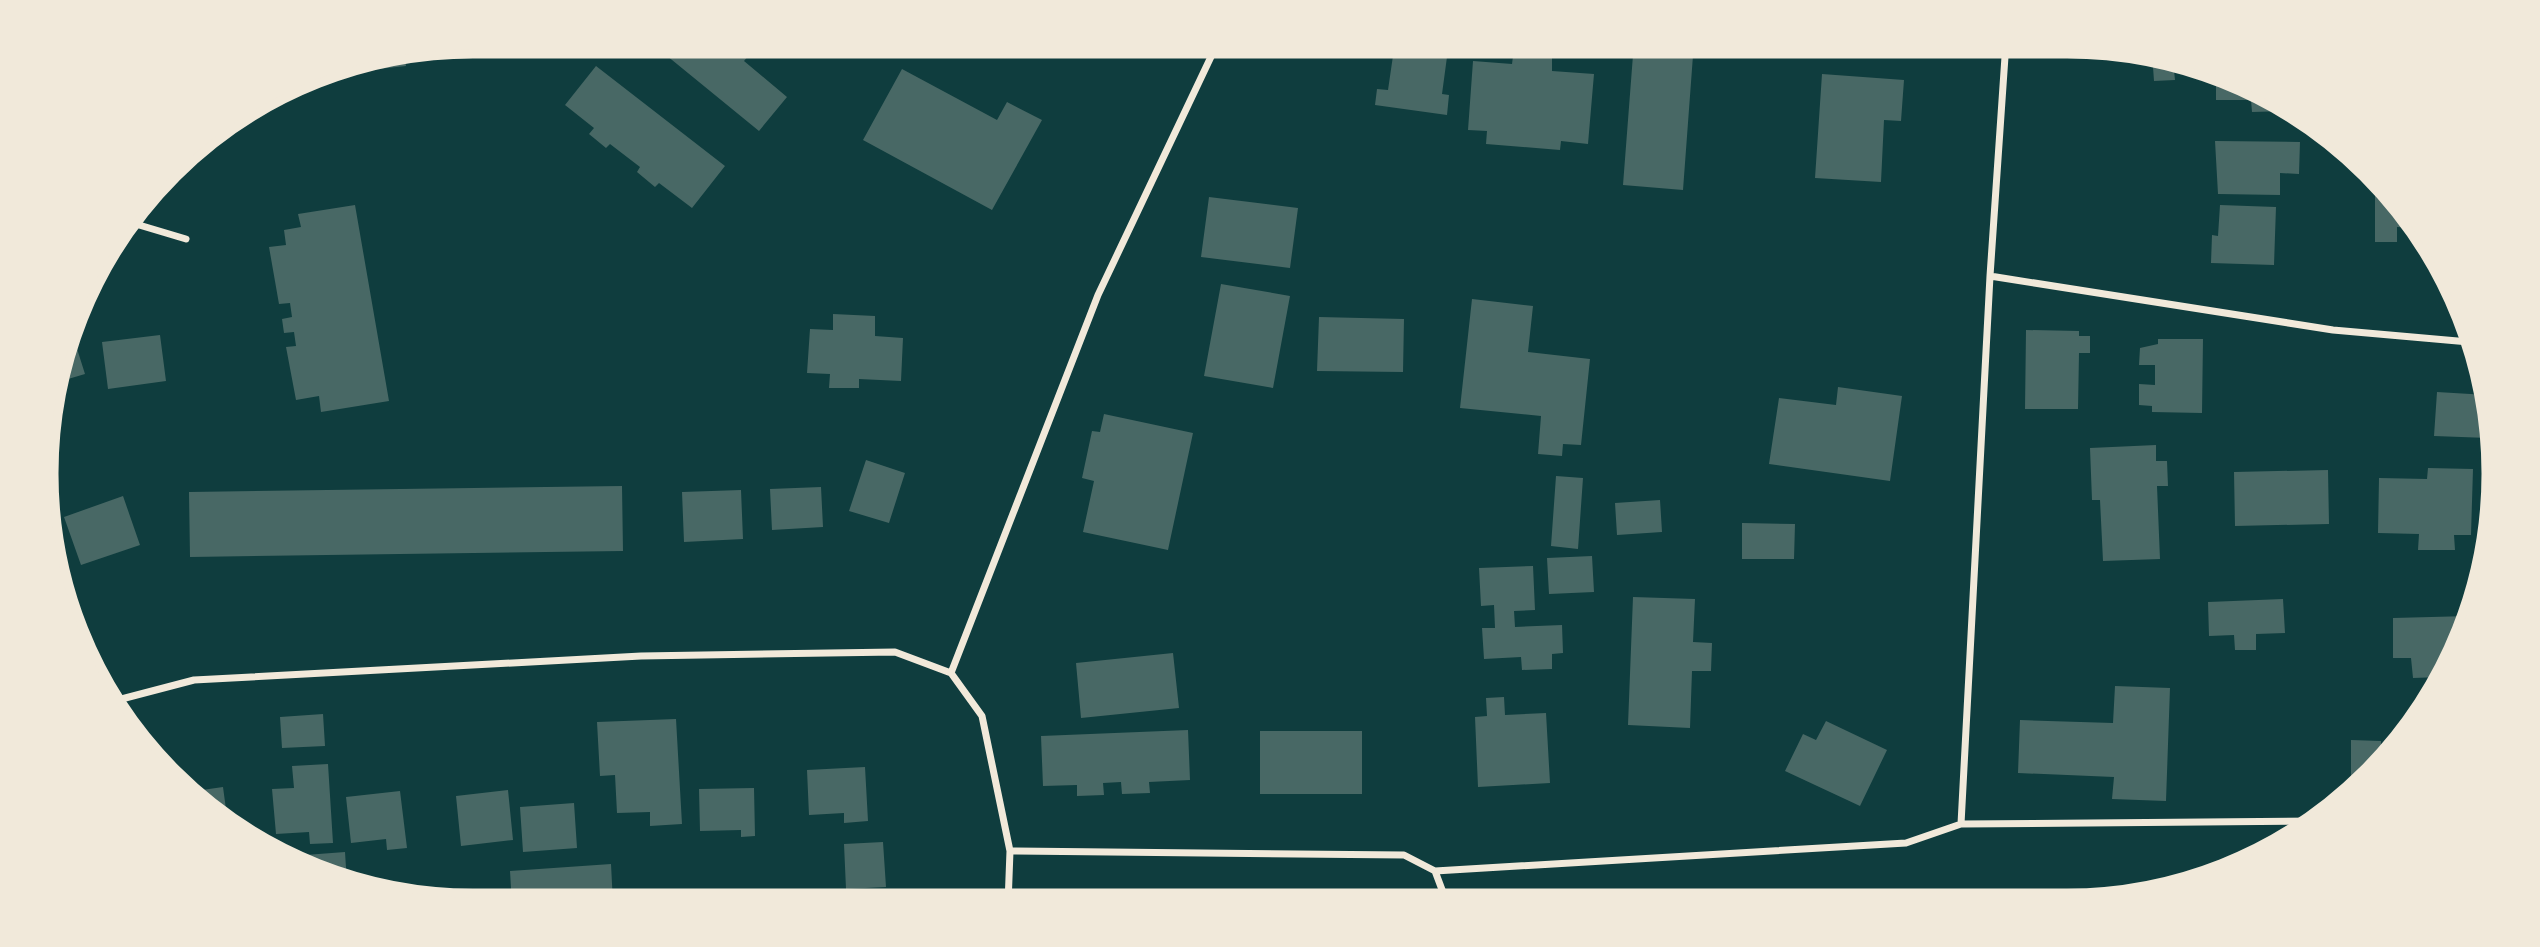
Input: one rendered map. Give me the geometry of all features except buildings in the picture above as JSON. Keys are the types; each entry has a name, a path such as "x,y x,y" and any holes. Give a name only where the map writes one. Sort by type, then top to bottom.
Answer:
{"street":[{"path":"951,673 1098,295 1212,54"},
{"path":"1961,824 1990,276 2005,54"},
{"path":"137,224 187,239"},
{"path":"1990,276 2333,330 2465,342"},
{"path":"121,699 194,680 641,656 895,652 951,673 982,716 1010,851 1009,893"},
{"path":"1010,851 1404,855 1435,871 1906,843 1961,824 2300,821"},
{"path":"1435,871 1443,893"}]}
